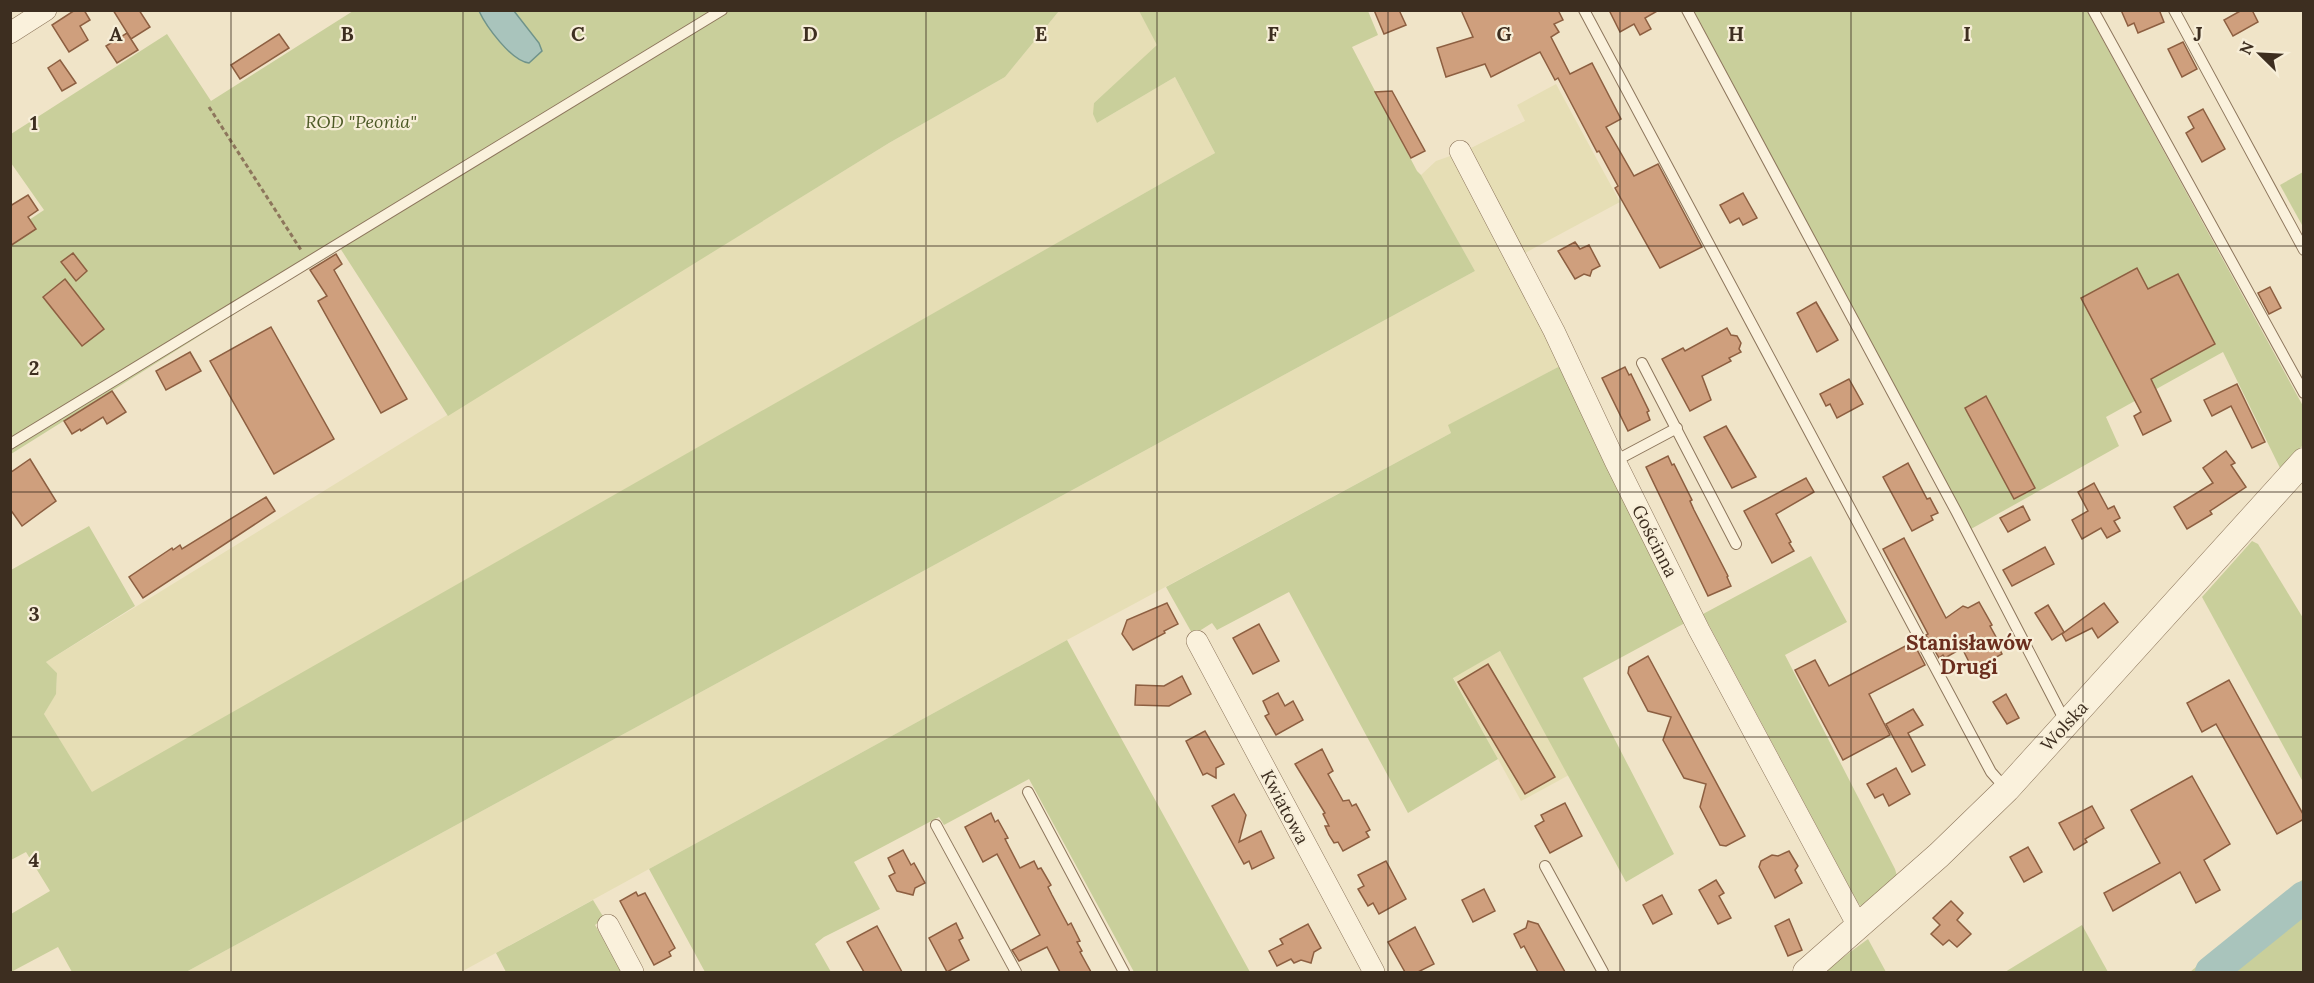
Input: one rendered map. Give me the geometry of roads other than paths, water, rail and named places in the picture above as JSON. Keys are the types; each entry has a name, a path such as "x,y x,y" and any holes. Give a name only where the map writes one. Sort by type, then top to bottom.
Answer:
{"street":[{"path":"10,33 46,10"},
{"name":"Gościnna","path":"1460,152 1554,331 1615,461 1699,630 1858,926"},
{"name":"Wolska","path":"1806,972 1939,855 2007,789 2304,461"},
{"name":"Kwiatowa","path":"1197,641 1374,972"},
{"path":"608,925 633,972"}],"lane":[{"path":"10,444 722,10"},
{"path":"1584,10 1991,772 2007,789"},
{"path":"1687,10 2067,724"},
{"path":"2093,10 2304,393"},
{"path":"2174,10 2304,250"},
{"path":"1642,363 1736,544"},
{"path":"1615,461 1677,428"},
{"path":"1028,792 1124,972"},
{"path":"936,825 1016,972"},
{"path":"1545,866 1603,972"}],"water":[{"path":"479,11 514,11 539,43 542,51 529,63 522,61 507,50 493,34"}],"waterway":[{"path":"2211,972 2304,897"}],"district":[{"name":"Stanisławów Drugi","path":"1969,654"}],"park label":[{"name":"ROD \"Peonia\"","path":"361,121"}]}
